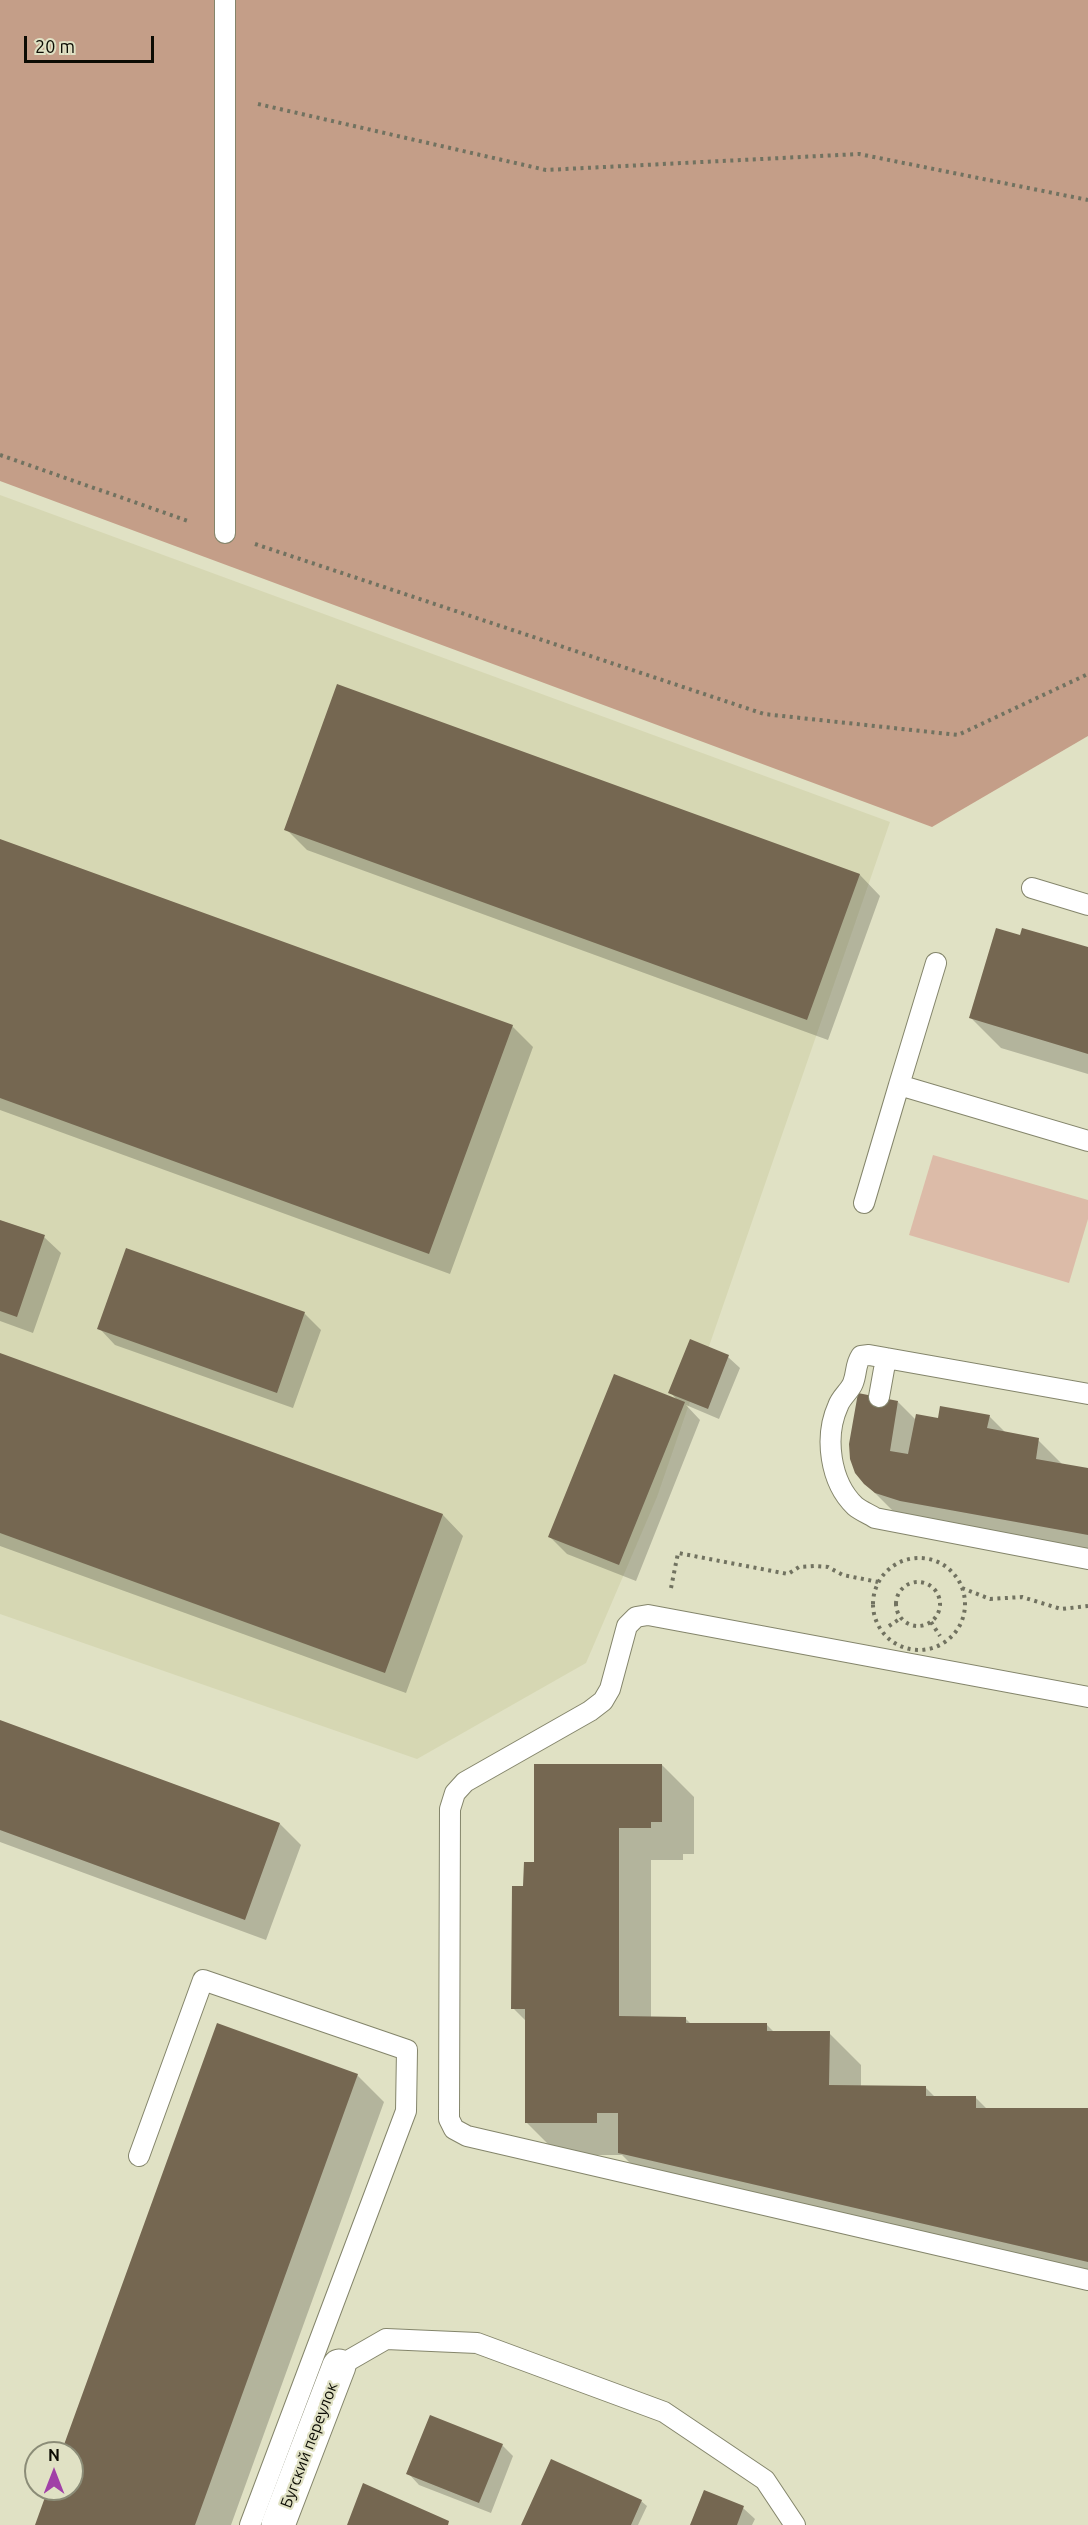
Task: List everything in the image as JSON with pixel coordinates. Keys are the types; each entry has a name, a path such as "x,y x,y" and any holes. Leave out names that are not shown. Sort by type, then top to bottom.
{"street":[{"name":"Бугский переулок","path":"278,2525 339,2366"}],"lane":[{"path":"225,0 225,533"},
{"path":"1032,888 1088,905"},
{"path":"864,1203 936,963"},
{"path":"899,1085 1088,1141"},
{"path":"1088,1395 869,1355 861,1356 857,1362 853,1383 838,1405 832,1425 830,1446 842,1487 855,1505 875,1518 1088,1559"},
{"path":"879,1397 886,1358"},
{"path":"1088,1697 648,1615 636,1617 627,1626 610,1689 603,1701 590,1711 465,1782 455,1793 450,1809 449,2119 454,2129 467,2136 1088,2280"},
{"path":"139,2156 203,1980 407,2050 406,2110 250,2525"},
{"path":"339,2366 386,2339 477,2343 664,2412 765,2480 795,2525"}],"path":[{"path":"225,96 546,170 859,154 1088,200"},
{"path":"0,456 764,714 958,735 1088,674"},
{"path":"666,1619 678,1553 788,1574 799,1567 828,1567 843,1575 878,1582"},
{"path":"918,1558 934,1560 948,1568 962,1587 965,1595 965,1611 960,1626 950,1639 936,1647 920,1651 904,1648 890,1641 879,1628 873,1613 873,1597 878,1582 888,1569 902,1561 918,1558"},
{"path":"921,1582 932,1586 940,1596 941,1608 936,1619 915,1627 904,1622 897,1613 896,1601 900,1590 910,1583 921,1582"},
{"path":"962,1587 990,1599 1022,1597 1061,1609 1088,1606"}],"shaded area":[{"path":"0,0 1088,0 1088,736 932,827 0,481"},
{"path":"0,495 890,822 657,1497 586,1663 417,1759 0,1614"},
{"path":"933,1155 1088,1200 1088,1219 1069,1283 909,1235"}],"building":[{"path":"337,684 860,874 807,1020 284,830"},
{"path":"0,839 513,1025 429,1254 0,1098"},
{"path":"996,928 1020,935 1022,928 1088,947 1088,1054 969,1018"},
{"path":"0,1220 45,1235 17,1317 0,1311"},
{"path":"126,1248 305,1312 277,1393 97,1329"},
{"path":"690,1339 729,1355 708,1409 668,1393"},
{"path":"0,1353 443,1514 385,1673 0,1533"},
{"path":"614,1374 685,1402 619,1565 548,1537"},
{"path":"858,1393 898,1401 890,1451 908,1454 916,1414 938,1418 940,1406 990,1415 987,1428 1039,1438 1036,1459 1088,1468 1088,1535 900,1501 875,1493 855,1473 850,1459 849,1444"},
{"path":"0,1720 280,1823 245,1920 0,1830"},
{"path":"534,1764 662,1764 662,1822 651,1822 651,1828 619,1828 619,2016 686,2017 686,2023 767,2023 767,2031 830,2031 829,2085 926,2086 926,2096 976,2096 976,2108 1088,2108 1088,2262 618,2153 618,2113 597,2113 597,2123 525,2123 525,2009 511,2009 512,1886 523,1886 524,1862 534,1862"},
{"path":"217,2023 358,2074 195,2525 35,2525 44,2501 84,2501 84,2441 65,2441"},
{"path":"430,2415 503,2444 479,2503 406,2474"},
{"path":"551,2459 642,2500 631,2525 521,2525"},
{"path":"363,2483 449,2521 448,2525 347,2525"},
{"path":"704,2490 744,2506 737,2525 690,2525"}]}
